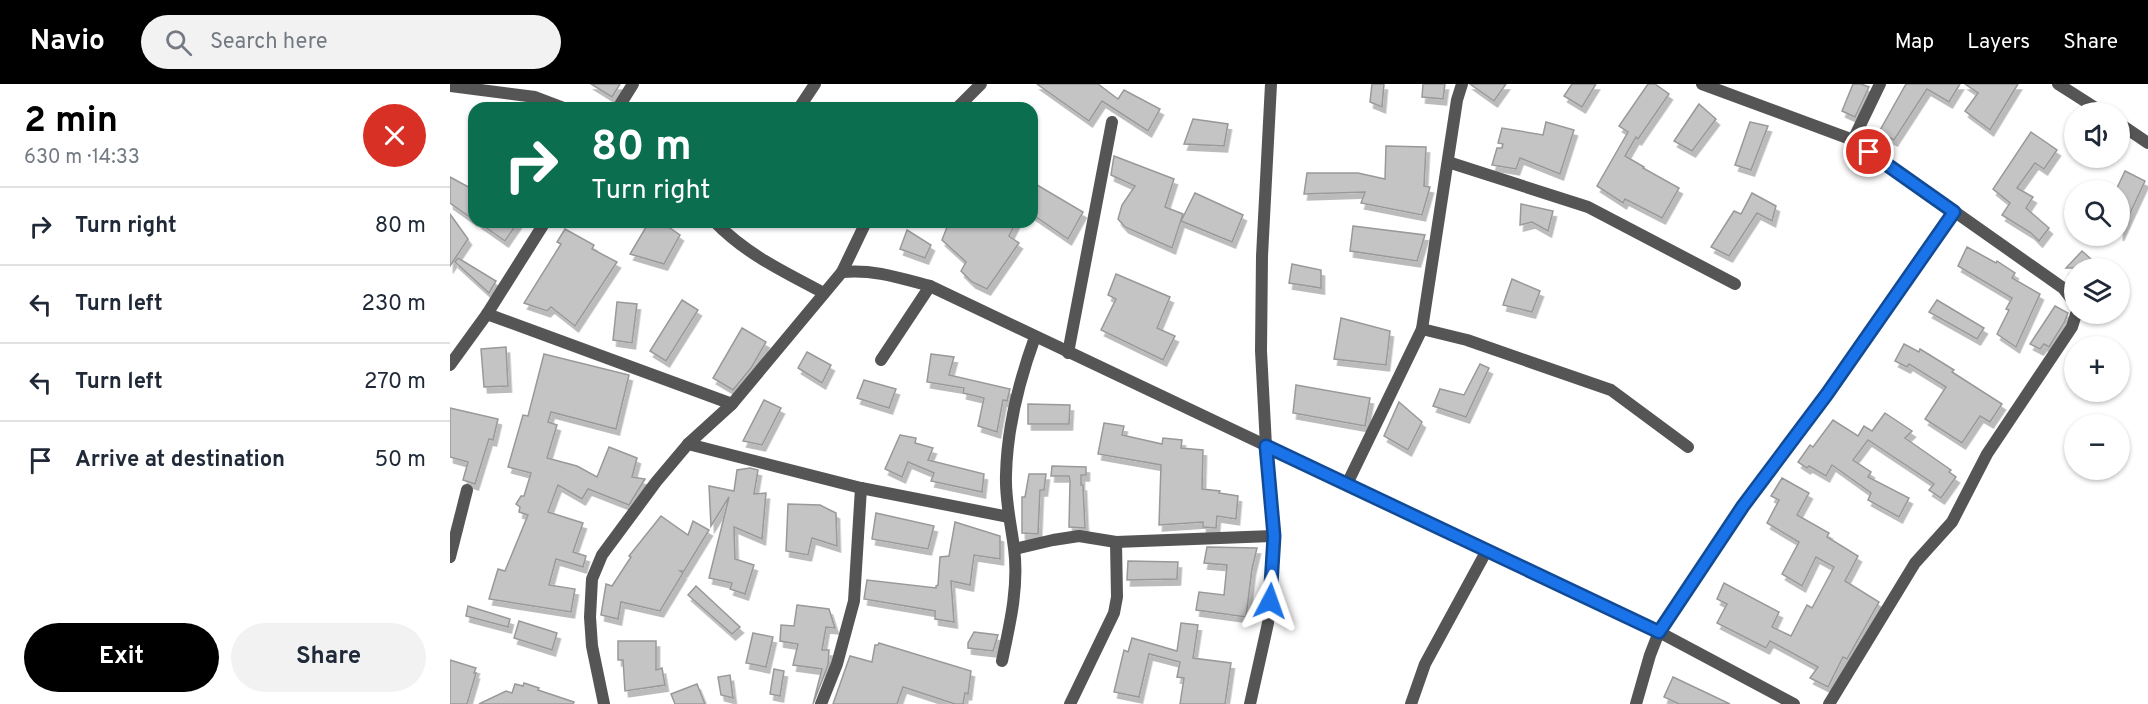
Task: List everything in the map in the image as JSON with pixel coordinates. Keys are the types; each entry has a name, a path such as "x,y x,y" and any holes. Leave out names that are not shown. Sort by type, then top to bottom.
{"street":[{"path":"622,102 633,84"},
{"path":"803,102 815,84"},
{"path":"963,102 981,84"},
{"path":"1250,704 1268,623 1274,536 1261,351 1262,256 1271,84"},
{"path":"1347,484 1422,329 1457,100 1462,84"},
{"path":"1702,84 1852,140 2064,289"},
{"path":"1852,140 1880,84"},
{"path":"2058,84 2086,102"},
{"path":"450,86 535,97 548,102"},
{"path":"1068,353 1112,122"},
{"path":"2130,131 2148,143"},
{"path":"1448,162 1588,207 1735,284"},
{"path":"1636,704 1659,632 1743,506 1827,394 1954,212"},
{"path":"450,365 487,314 541,228"},
{"path":"724,228 741,247 824,292"},
{"path":"603,704 592,646 590,617 592,579 602,555 656,482 688,444 732,404 842,272 863,228"},
{"path":"842,272 862,270 884,273 930,286 1659,632 1794,704"},
{"path":"881,360 930,286"},
{"path":"487,314 732,404"},
{"path":"1829,704 1916,563 1952,522 1987,454 2073,324"},
{"path":"1422,329 1467,340 1611,390 1688,447"},
{"path":"1002,661 1012,615 1015,549 1009,517 1006,477 1009,434 1026,361 1035,337"},
{"path":"688,444 861,488 1009,517"},
{"path":"821,704 837,664 854,601 861,488"},
{"path":"450,557 467,490"},
{"path":"1015,549 1079,536 1116,542 1274,536"},
{"path":"1070,704 1114,613 1117,597 1116,542"},
{"path":"1410,704 1425,664 1487,550"}],"building":[{"path":"591,84 620,84 612,97"},
{"path":"1037,84 1098,84 1118,99 1124,90 1160,109 1148,131 1102,101 1089,121"},
{"path":"1372,84 1384,84 1382,107 1370,102"},
{"path":"1423,84 1445,84 1443,99 1422,97"},
{"path":"1470,84 1506,84 1494,101"},
{"path":"1572,84 1596,84 1582,107 1564,96"},
{"path":"1648,84 1655,84 1669,94 1638,139 1636,137 1625,156 1679,188 1662,218 1625,199 1623,203 1597,186 1628,132 1619,126"},
{"path":"1853,84 1869,87 1855,117 1842,111"},
{"path":"1906,84 1960,84 1949,102 1927,89 1894,140 1879,132"},
{"path":"1965,84 2018,84 1990,130 1965,111 1978,93"},
{"path":"1699,104 1716,119 1692,151 1674,141"},
{"path":"1193,119 1228,124 1224,146 1184,144"},
{"path":"1546,122 1574,130 1560,174 1520,158 1516,169 1492,165 1497,148 1502,148 1503,144 1498,143 1502,128 1543,135"},
{"path":"1750,122 1768,126 1751,170 1735,165"},
{"path":"2031,132 2057,150 2044,169 2035,163 2017,188 2033,197 2026,208 2049,228 2039,241 2031,233 2002,215 2010,203 1993,189"},
{"path":"1386,146 1426,147 1424,186 1430,187 1422,215 1361,203 1365,192 1304,194 1307,173 1358,173 1385,179"},
{"path":"1114,156 1174,179 1165,207 1183,214 1172,248 1125,227 1118,219 1122,205 1135,186 1111,175"},
{"path":"2125,171 2145,181 2130,213 2130,180 2121,180"},
{"path":"450,177 468,187 468,216 450,203"},
{"path":"1038,186 1083,212 1068,239 1038,218"},
{"path":"1195,193 1243,215 1232,242 1181,221"},
{"path":"1752,193 1776,206 1772,221 1757,213 1729,256 1711,247 1734,211 1741,214"},
{"path":"1521,204 1553,211 1548,231 1532,222 1520,225"},
{"path":"450,214 468,239 450,266"},
{"path":"1353,226 1425,235 1417,261 1350,251"},
{"path":"487,228 514,228 505,241"},
{"path":"645,228 670,228 680,235 664,264 630,254"},
{"path":"947,228 1013,228 1009,236 1019,243 987,289 972,282 961,271 966,262 942,240"},
{"path":"565,229 594,245 592,249 617,262 575,326 551,307 547,311 524,303 561,244 557,242"},
{"path":"907,230 931,245 925,258 900,249"},
{"path":"1967,247 1996,263 1997,261 2015,273 2012,278 2040,294 2016,347 1997,334 2009,310 2006,309 2012,298 1958,266"},
{"path":"2082,251 2090,258 2075,258"},
{"path":"458,258 496,281 489,293 455,262"},
{"path":"1292,264 1321,270 1321,288 1289,283"},
{"path":"1116,274 1170,297 1157,328 1175,336 1163,360 1101,330 1116,299 1108,295"},
{"path":"1512,279 1540,291 1532,312 1503,305"},
{"path":"682,300 698,310 666,361 650,351"},
{"path":"1937,300 1984,328 1977,339 1929,312"},
{"path":"617,302 637,304 632,343 613,340"},
{"path":"2055,306 2064,311 2064,323 2049,347 2044,344 2040,349 2030,344"},
{"path":"1341,318 1390,331 1386,365 1334,359"},
{"path":"742,328 766,342 751,368 733,390 713,378"},
{"path":"1904,344 1919,352 1920,349 2002,404 1990,422 1980,416 1962,443 1925,419 1946,387 1909,364 1907,367 1895,361"},
{"path":"506,347 508,386 484,387 481,349"},
{"path":"807,352 831,365 822,383 798,368"},
{"path":"544,354 629,375 616,429 551,412 548,422 557,425 547,458 577,466 597,477 609,447 637,458 632,477 645,479 629,505 588,489 582,499 558,485 548,512 583,523 573,552 586,556 583,567 556,559 549,585 575,589 571,612 489,599 498,569 505,571 528,515 519,512 520,507 516,504 521,496 524,496 531,473 508,467 523,415 528,416"},
{"path":"931,354 954,357 949,375 1010,389 1007,401 1003,400 997,432 978,426 984,398 963,393 964,388 927,382"},
{"path":"1480,364 1489,368 1466,417 1433,406 1440,389 1464,395"},
{"path":"864,380 896,389 889,408 857,398"},
{"path":"1296,385 1370,398 1365,426 1293,413"},
{"path":"764,400 781,408 762,445 743,441"},
{"path":"1399,402 1422,422 1408,450 1384,436"},
{"path":"1028,404 1070,405 1069,424 1028,424"},
{"path":"450,408 498,419 493,440 489,439 475,484 463,480 468,462 450,457"},
{"path":"1885,413 1912,431 1905,438 1951,470 1949,472 1956,477 1941,498 1929,490 1934,484 1868,440 1853,460 1871,472 1868,477 1909,498 1899,517 1868,500 1871,493 1832,465 1826,476 1798,462 1810,445 1813,447 1833,420 1858,436 1864,426 1872,431"},
{"path":"1104,423 1124,426 1122,435 1162,444 1163,438 1182,440 1181,448 1203,450 1202,489 1238,496 1236,519 1217,516 1216,528 1203,527 1203,522 1159,525 1161,465 1098,454"},
{"path":"900,435 916,438 915,443 933,448 928,460 984,474 982,492 931,481 934,473 908,462 902,477 885,469"},
{"path":"1052,466 1086,467 1086,475 1081,475 1085,528 1069,527 1069,476 1051,476"},
{"path":"750,468 758,470 754,494 766,493 762,539 734,527 735,559 754,565 745,594 730,589 732,583 709,578 729,497 711,526 709,486 734,491 737,470"},
{"path":"1029,474 1046,474 1044,490 1040,490 1038,534 1022,533 1022,497 1025,497"},
{"path":"1782,478 1809,493 1797,515 1829,533 1827,537 1858,556 1845,581 1879,602 1847,659 1843,657 1828,687 1810,678 1818,667 1770,641 1766,648 1717,623 1727,604 1717,599 1724,583 1779,612 1772,627 1791,636 1807,605 1812,608 1834,567 1816,557 1802,586 1782,574 1799,542 1767,523 1779,500 1771,496"},
{"path":"788,504 820,505 836,513 837,546 812,538 808,555 786,551"},
{"path":"876,513 934,526 928,549 872,539"},
{"path":"661,516 688,535 693,521 709,530 684,571 680,571 683,573 660,611 621,602 618,619 601,615 606,584 612,586 631,557 629,556"},
{"path":"955,522 1000,536 1000,559 974,555 970,585 951,581 954,622 935,619 935,611 864,599 867,580 936,588 940,557 949,556"},
{"path":"1207,547 1257,548 1246,617 1196,610 1199,592 1224,595 1227,565 1204,563"},
{"path":"1128,561 1178,562 1177,579 1127,580"},
{"path":"696,586 740,627 732,634 688,595"},
{"path":"797,605 829,609 835,628 826,627 822,650 829,650 828,665 813,704 822,669 793,665 798,644 780,641 781,625 794,626"},
{"path":"468,606 510,619 508,627 466,616"},
{"path":"519,621 557,633 552,650 514,638"},
{"path":"1181,623 1198,625 1193,658 1231,663 1225,704 1180,704 1184,678 1177,677 1180,662 1149,654 1139,697 1114,692 1124,650 1128,652 1132,638 1177,651"},
{"path":"974,632 998,635 993,651 968,648"},
{"path":"753,633 773,637 766,667 746,663"},
{"path":"618,641 656,641 656,670 662,668 665,685 625,691 623,660 618,660"},
{"path":"879,643 971,671 968,694 965,693 963,704 955,704 903,687 897,704 833,704 850,656 872,662 875,645"},
{"path":"450,660 476,668 467,704 450,704"},
{"path":"774,669 784,671 780,696 770,694"},
{"path":"730,675 733,698 721,695 718,677"},
{"path":"1673,677 1730,704 1679,704 1664,697"},
{"path":"524,683 574,702 573,704 479,704 506,691 512,693 515,684 523,686"},
{"path":"697,684 705,704 675,704 671,694"}],"route":[{"path":"1270,601 1274,536 1266,446 1659,632 1743,506 1827,394 1954,212 1869,152"}]}
